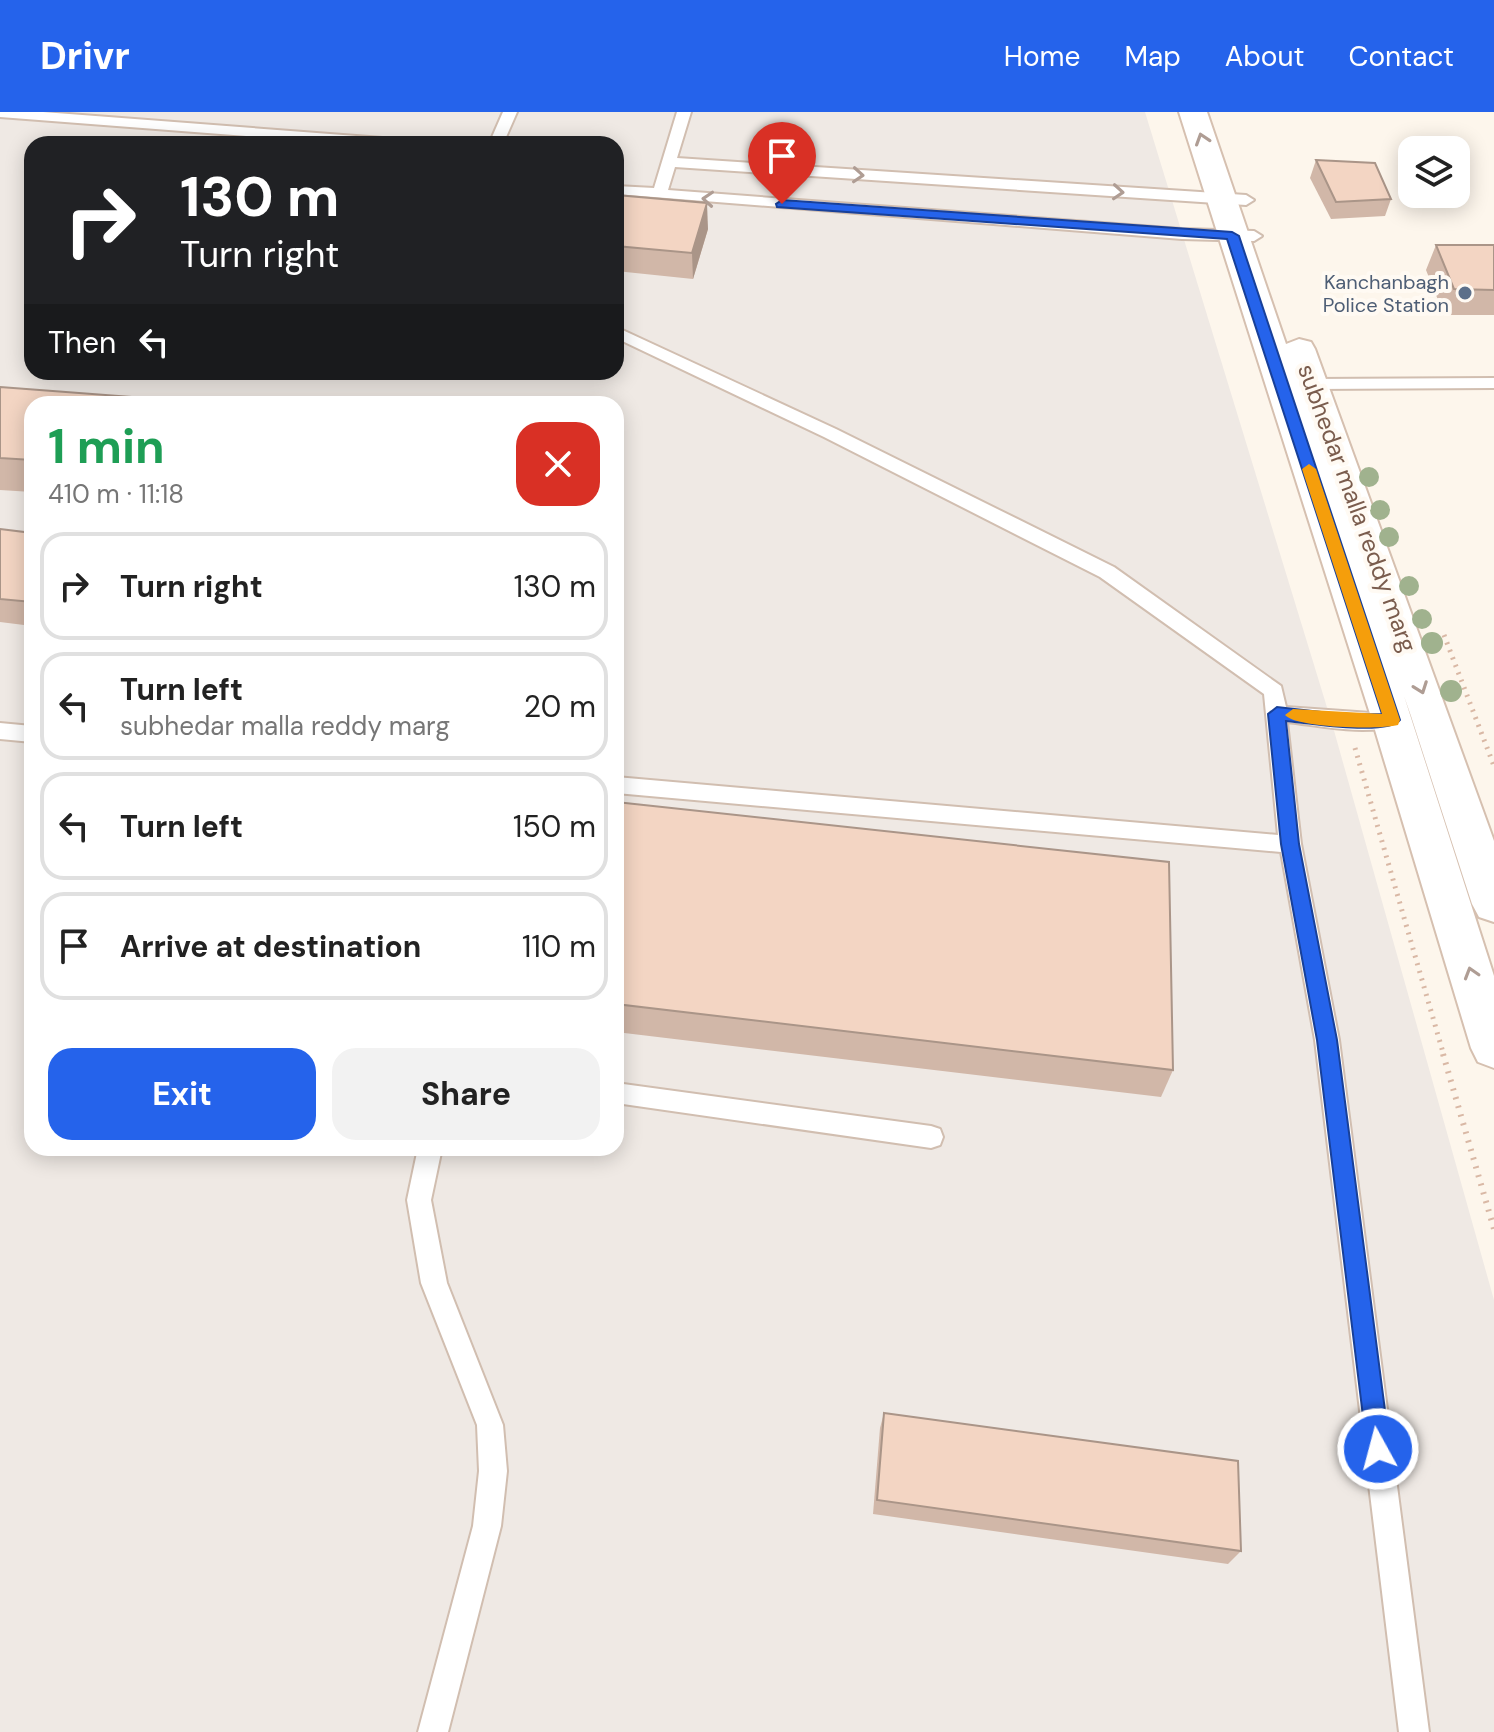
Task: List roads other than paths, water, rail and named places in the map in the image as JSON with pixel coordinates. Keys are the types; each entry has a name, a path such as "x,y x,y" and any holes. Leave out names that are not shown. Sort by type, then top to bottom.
{"main road":[{"name":"subhedar malla reddy marg","path":"1193,112 1234,200"},
{"name":"subhedar malla reddy marg","path":"1221,112 1234,200 1243,236 1494,1048"},
{"name":"subhedar malla reddy marg","path":"1243,236 1313,384 1494,904"}],"lane":[{"path":"500,136 510,112"},
{"path":"659,195 684,112"},
{"path":"0,113 303,136"},
{"path":"669,162 1234,200"},
{"path":"624,191 1243,236"},
{"path":"624,336 830,433 1107,572 1274,691 1290,844 1327,1040 1414,1732"},
{"path":"1313,384 1494,383"},
{"path":"1277,714 1348,721 1392,720"},
{"path":"0,731 24,733"},
{"path":"624,786 1290,844"},
{"path":"624,1094 931,1137"},
{"path":"428,1156 419,1200 434,1283 490,1425 493,1471 487,1526 433,1732"}],"place":[{"name":"Kanchanbagh Police Station","path":"1465,293"}]}
